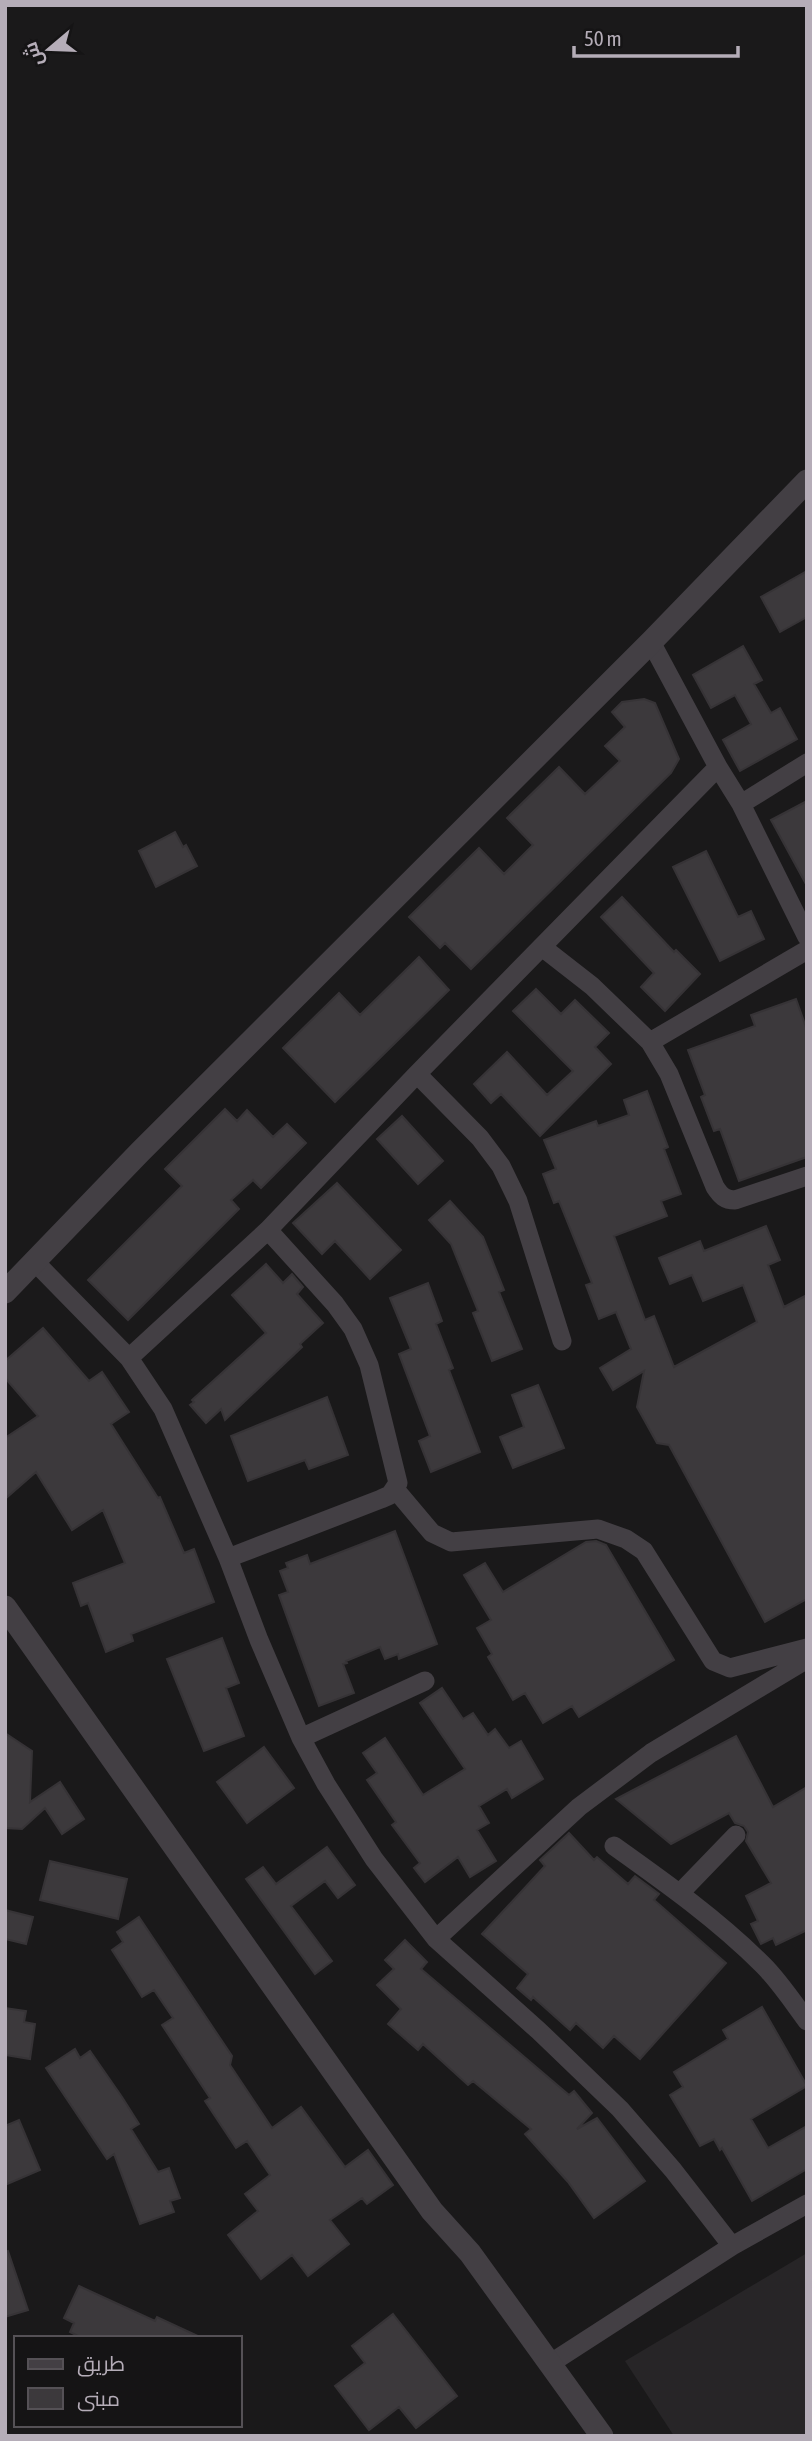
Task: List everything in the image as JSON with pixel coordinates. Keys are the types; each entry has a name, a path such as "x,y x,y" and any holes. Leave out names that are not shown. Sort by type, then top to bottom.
{"street":[{"path":"5,1292 140,1152 650,642 807,481"},
{"path":"650,642 741,804 807,937"},
{"path":"741,804 807,762"},
{"path":"129,1358 268,1230 718,767"},
{"path":"542,947 601,994 650,1042 669,1074 715,1187 721,1195 727,1200 735,1200 807,1176"},
{"path":"650,1042 807,950"},
{"path":"417,1074 480,1138 501,1166 518,1201 562,1341"},
{"path":"228,1558 381,1499 395,1489 398,1483 369,1365 353,1329 335,1304 268,1230"},
{"path":"34,1261 129,1358 163,1409 228,1558 301,1738 373,1859 436,1939 539,2031 620,2109 673,2170 732,2246"},
{"path":"395,1489 432,1533 452,1542 598,1529 625,1539 644,1551 713,1661 730,1668 807,1648"},
{"path":"5,1607 432,2211 470,2253 602,2436"},
{"path":"436,1939 579,1807 651,1753 807,1659"},
{"path":"301,1738 425,1681"},
{"path":"680,1893 736,1835"},
{"path":"614,1846 680,1893 765,1967 807,2021"},
{"path":"551,2363 732,2246 807,2204"}],"shaded area":[{"path":"807,2253 807,2436 674,2436 625,2361"}],"building":[{"path":"807,571 807,617 780,632 761,597"},
{"path":"743,646 762,680 754,684 771,713 780,708 797,739 740,771 723,740 751,724 735,695 711,708 693,675"},
{"path":"644,699 655,703 679,759 671,773 471,969 445,943 440,948 409,917 479,848 504,874 533,845 507,818 559,767 585,794 620,761 605,746 625,727 612,712 622,702"},
{"path":"807,801 807,886 771,820"},
{"path":"175,832 183,847 186,845 197,866 156,887 139,851"},
{"path":"706,851 738,917 751,911 764,939 720,961 673,867"},
{"path":"622,897 674,952 676,950 700,974 665,1011 641,987 654,973 601,917"},
{"path":"419,957 449,990 335,1102 283,1048 339,993 360,1015"},
{"path":"536,989 561,1014 575,1000 609,1033 595,1047 611,1064 540,1136 501,1094 491,1103 474,1084 507,1052 547,1095 573,1071 513,1011"},
{"path":"796,999 807,1030 807,1157 739,1181 720,1129 714,1131 701,1097 705,1095 688,1050 755,1026 751,1015"},
{"path":"647,1091 668,1147 664,1149 681,1194 661,1201 667,1216 614,1236 645,1320 654,1316 674,1367 757,1322 743,1285 703,1301 692,1275 670,1284 659,1258 700,1241 704,1251 766,1226 780,1260 768,1265 784,1307 807,1295 807,1599 765,1622 669,1445 657,1443 637,1407 644,1371 613,1390 600,1368 631,1349 616,1312 599,1319 586,1285 592,1283 559,1201 554,1203 543,1174 556,1169 544,1140 596,1121 598,1126 629,1115 624,1100"},
{"path":"225,1109 237,1121 247,1110 273,1137 287,1124 306,1143 261,1188 253,1180 231,1200 239,1209 128,1320 88,1280 182,1186 165,1169"},
{"path":"402,1116 443,1161 418,1184 377,1139"},
{"path":"337,1183 401,1250 370,1279 335,1241 322,1254 293,1223"},
{"path":"450,1201 483,1237 504,1290 499,1292 522,1349 492,1361 473,1313 478,1311 451,1244 429,1220"},
{"path":"266,1264 283,1283 292,1274 303,1287 297,1294 323,1323 300,1344 302,1347 225,1420 221,1409 206,1423 190,1405 194,1402 192,1400 266,1333 232,1295"},
{"path":"428,1283 442,1321 436,1324 453,1368 449,1370 480,1452 431,1472 419,1441 430,1436 399,1354 411,1349 390,1298"},
{"path":"43,1328 89,1381 102,1372 129,1412 111,1424 158,1498 160,1497 184,1553 194,1549 214,1602 131,1634 133,1641 106,1652 88,1603 81,1606 73,1583 125,1563 103,1510 72,1530 36,1472 5,1499 5,1438 38,1416 5,1378 5,1361"},
{"path":"538,1385 564,1448 513,1468 500,1437 524,1427 512,1395"},
{"path":"327,1397 348,1455 309,1469 305,1460 248,1481 231,1436"},
{"path":"395,1531 437,1644 399,1659 398,1654 385,1659 380,1647 346,1661 347,1663 343,1664 354,1693 319,1706 279,1595 288,1592 280,1571 288,1568 286,1563 307,1555 310,1564"},
{"path":"596,1541 606,1545 674,1660 579,1717 572,1706 543,1723 525,1693 513,1700 488,1657 492,1654 477,1628 491,1620 464,1575 485,1563 503,1592 586,1542"},
{"path":"222,1638 239,1683 226,1688 244,1736 204,1751 167,1659"},
{"path":"442,1688 463,1719 473,1713 488,1735 495,1729 509,1748 521,1741 543,1779 512,1798 507,1789 479,1806 489,1823 477,1830 496,1861 470,1877 458,1857 425,1882 414,1868 420,1863 392,1825 396,1822 367,1780 377,1773 363,1753 385,1738 423,1795 465,1769 420,1703"},
{"path":"5,1733 32,1751 30,1802 60,1782 84,1819 62,1834 45,1808 22,1829 5,1828"},
{"path":"736,1736 773,1807 807,1787 807,1930 776,1945 773,1938 761,1944 751,1924 758,1921 746,1896 771,1883 746,1841 748,1832 744,1826 735,1823 729,1813 671,1844 616,1799"},
{"path":"264,1747 294,1788 247,1823 217,1782"},
{"path":"569,1833 594,1860 597,1857 628,1884 635,1876 659,1894 654,1900 726,1963 640,2059 614,2036 603,2048 576,2023 570,2030 533,1997 531,2000 517,1988 528,1974 482,1934 545,1866 540,1860"},
{"path":"327,1847 355,1885 338,1898 325,1881 291,1906 332,1961 315,1974 246,1879 263,1867 276,1884"},
{"path":"50,1861 127,1879 118,1919 40,1900"},
{"path":"5,1910 33,1917 26,1944 5,1939"},
{"path":"139,1917 232,2056 230,2065 272,2128 301,2107 345,2167 368,2150 393,2185 367,2204 362,2198 330,2220 349,2244 308,2276 292,2255 261,2279 228,2235 258,2211 245,2194 270,2175 247,2141 236,2148 205,2101 210,2098 162,2025 173,2018 154,1990 142,1997 112,1950 123,1942 117,1932"},
{"path":"405,1940 427,1962 421,1969 569,2095 574,2091 592,2113 577,2129 597,2118 645,2181 594,2218 568,2182 525,2134 531,2129 473,2081 468,2085 423,2044 418,2050 388,2024 401,2009 377,1985 394,1969 385,1960"},
{"path":"762,2007 807,2086 751,2119 768,2148 807,2126 807,2169 752,2201 722,2148 720,2150 714,2139 700,2146 670,2095 683,2087 674,2072 728,2039 723,2030"},
{"path":"5,2008 26,2011 24,2022 35,2024 30,2059 5,2055"},
{"path":"75,2049 80,2058 90,2051 122,2097 139,2124 131,2129 158,2172 169,2168 180,2198 170,2201 174,2212 140,2224 114,2154 107,2159 46,2068"},
{"path":"19,2120 40,2170 5,2185 5,2126"},
{"path":"8,2251 28,2310 5,2317 5,2252"},
{"path":"79,2286 155,2321 157,2317 198,2336 78,2336 70,2332 74,2323 64,2318"},
{"path":"393,2314 457,2396 416,2428 399,2407 369,2430 335,2386 365,2363 352,2346"}]}
